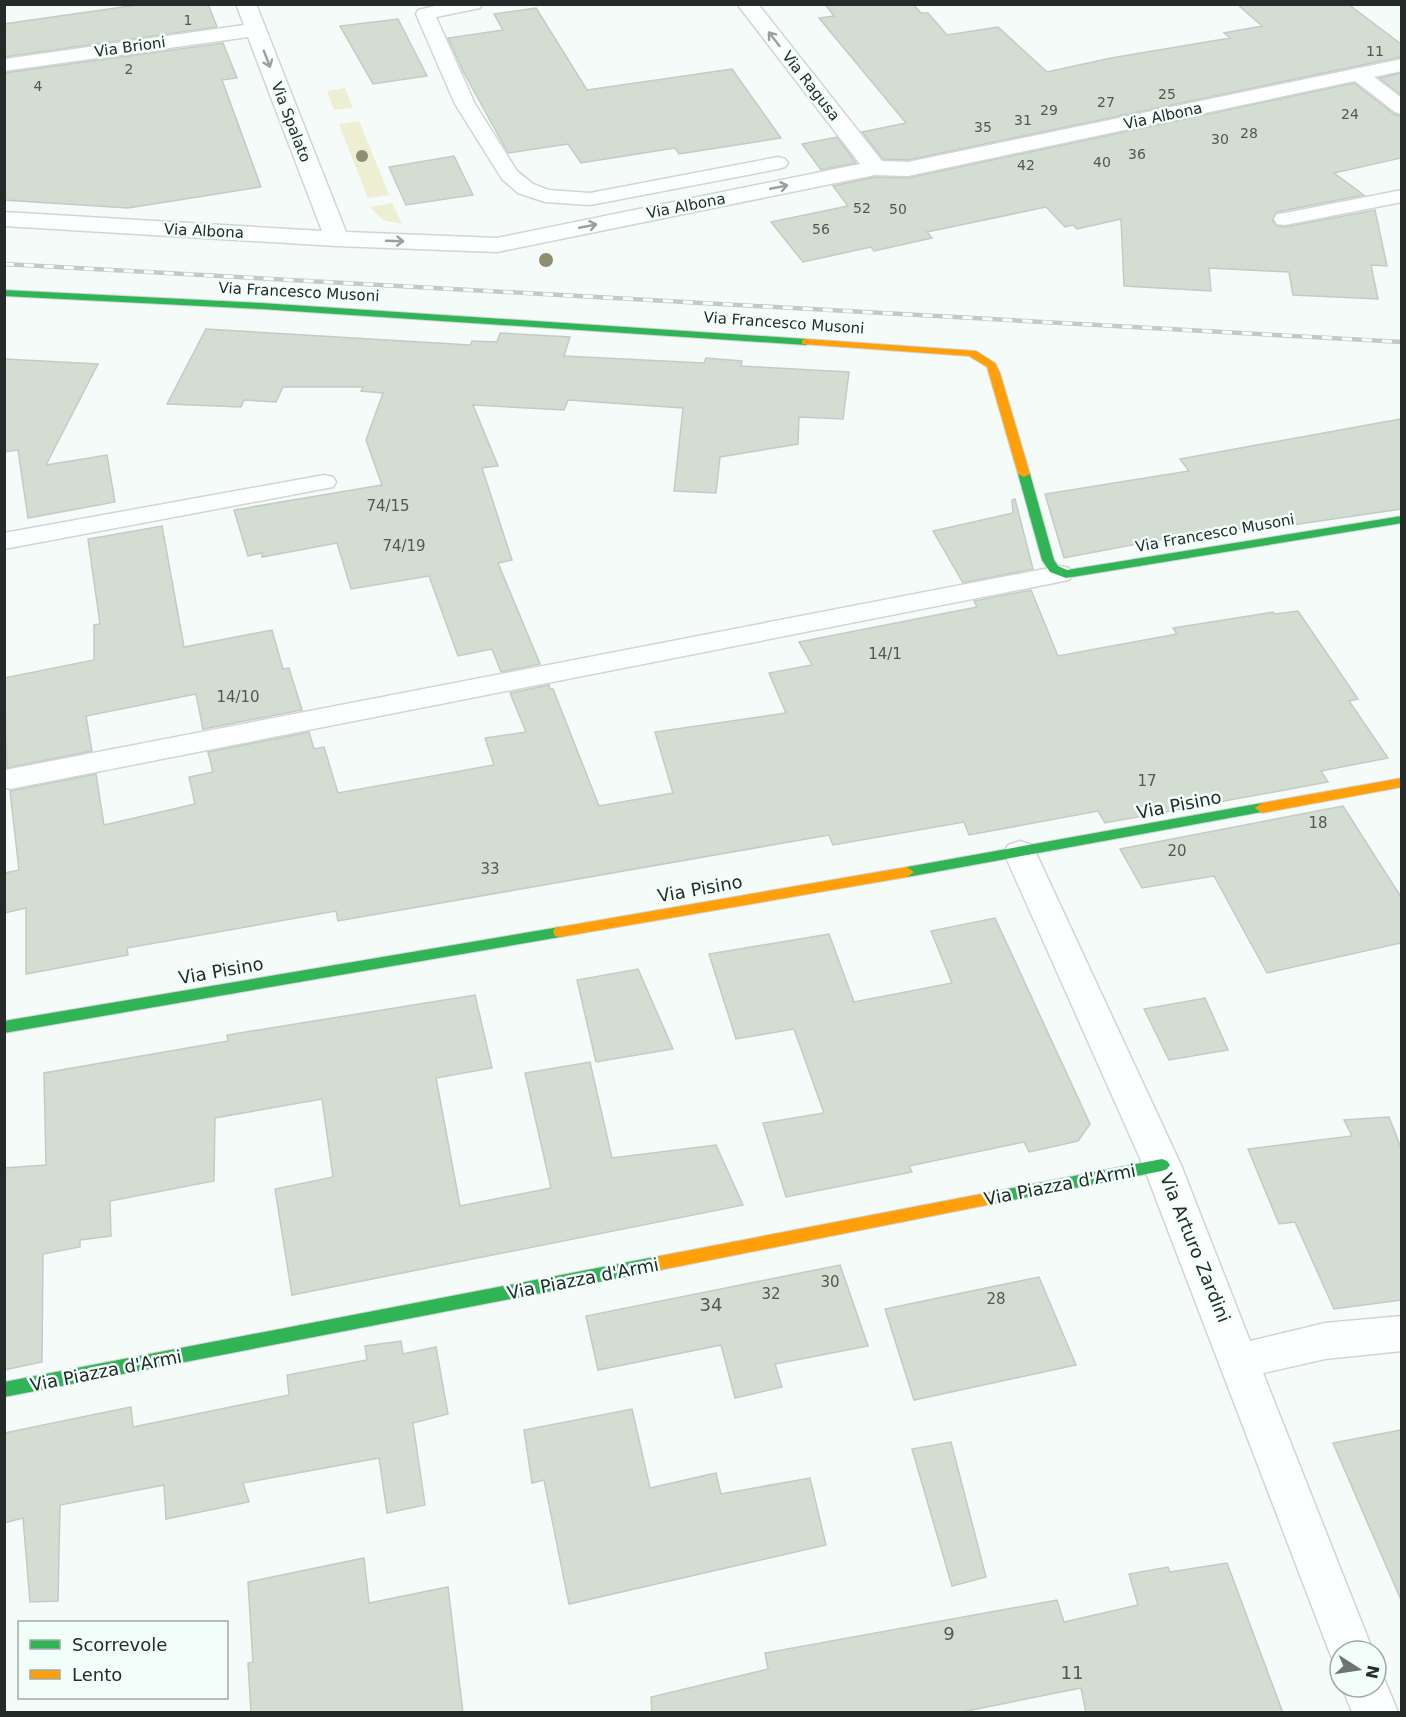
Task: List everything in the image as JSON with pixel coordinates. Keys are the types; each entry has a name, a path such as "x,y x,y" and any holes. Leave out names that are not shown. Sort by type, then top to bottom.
{"street":[{"name":"Via Spalato","path":"246,4 337,239"},
{"name":"Via Ragusa","path":"747,4 874,168"},
{"name":"Via Brioni","path":"4,65 255,30"},
{"name":"Via Albona","path":"4,219 337,239 496,244 874,168 908,170 1401,65"},
{"name":"Via Francesco Musoni","path":"4,293 261,306 972,353 991,365 995,373 1048,560 1055,571 1060,574 1081,573 1401,519"},
{"name":"Via Pisino","path":"4,1026 1020,853 1401,782"},
{"name":"Via Arturo Zardini","path":"1020,853 1162,1165 1346,1639"},
{"name":"Via Piazza d'Armi","path":"4,1390 1162,1165"},
{"path":"1240,1361 1325,1341 1401,1333"}],"lane":[{"path":"473,4 425,14 465,104 509,175 523,187 567,198 606,198 778,163"},
{"path":"1358,75 1401,108"},
{"path":"1285,219 1401,196"},
{"path":"4,541 324,482"},
{"path":"10,779 1060,574"}],"green space":[{"path":"345,88 353,108 334,110 327,91"},
{"path":"359,121 389,195 368,198 339,124"},
{"path":"392,203 402,224 383,220 370,207"}],"building":[{"path":"144,4 208,4 217,27 4,57 4,24"},
{"path":"825,4 913,4 921,13 928,13 947,35 998,27 1047,72 1111,58 1230,38 1224,33 1262,26 1237,4 1348,4 1401,44 1401,57 908,160 883,159 862,132 906,123 819,18 834,16"},
{"path":"536,8 587,90 732,69 781,138 679,154 675,148 581,163 568,144 508,153 464,73 448,38 503,30 494,14"},
{"path":"398,19 427,76 373,84 340,26"},
{"path":"223,43 237,78 222,80 261,187 128,208 4,200 4,73"},
{"path":"1401,73 1401,95 1379,78"},
{"path":"1354,83 1394,114 1401,116 1401,158 1334,173 1364,195 1277,212 1272,220 1277,226 1285,227 1375,210 1387,266 1371,265 1378,299 1293,295 1289,272 1209,268 1211,291 1124,286 1121,219 1077,229 1073,225 1065,227 1046,207 927,232 932,238 874,251 871,247 803,262 771,222 848,206 833,186 875,177 908,178"},
{"path":"837,137 856,163 821,170 802,144"},
{"path":"454,156 473,195 406,205 389,167"},
{"path":"206,329 470,345 472,341 497,342 500,333 570,337 564,356 704,363 706,358 742,361 741,366 849,372 843,419 799,417 798,444 720,457 716,493 674,491 683,408 568,400 564,410 473,405 498,466 482,468 512,560 498,563 540,664 501,672 492,649 458,656 429,576 351,589 337,543 262,557 262,553 248,556 234,510 382,485 366,440 383,393 361,391 363,387 283,387 276,402 244,400 241,407 167,404"},
{"path":"4,359 98,364 46,465 107,455 115,502 28,518 18,450 4,452"},
{"path":"1401,419 1401,509 1272,528 1270,525 1163,539 1064,558 1045,494 1189,471 1180,459"},
{"path":"1015,499 1033,569 963,583 933,531 1013,513 1012,500"},
{"path":"162,526 184,647 272,630 283,669 289,668 302,710 203,729 196,694 86,716 92,751 7,768 4,678 94,660 94,625 100,624 88,539"},
{"path":"1031,590 1058,656 1177,634 1173,628 1273,612 1275,614 1298,611 1358,699 1349,701 1388,758 1321,771 1328,782 1105,823 1098,811 969,835 964,822 833,845 829,835 338,921 336,911 127,948 128,955 26,974 26,908 4,913 4,873 19,870 10,791 96,774 104,825 195,804 189,777 213,772 208,752 309,732 314,749 324,747 338,793 494,765 485,738 526,732 510,693 549,685 550,689 553,689 599,806 673,793 655,732 786,713 769,673 812,665 799,642 977,607 974,601"},
{"path":"1343,806 1401,897 1401,943 1267,973 1214,876 1142,888 1120,849"},
{"path":"995,918 1090,1124 1078,1141 1029,1152 1024,1142 909,1166 912,1172 786,1197 763,1123 824,1113 794,1029 736,1039 709,954 829,934 854,1002 952,983 931,931"},
{"path":"638,969 673,1049 596,1062 577,980"},
{"path":"475,995 492,1068 436,1078 460,1206 551,1188 525,1073 590,1062 612,1158 716,1145 743,1205 292,1295 275,1189 333,1177 322,1099 215,1118 214,1181 110,1201 111,1236 80,1240 80,1247 43,1254 42,1362 4,1370 4,1168 46,1165 44,1073 228,1041 227,1035"},
{"path":"1205,998 1228,1050 1169,1060 1144,1009"},
{"path":"1389,1117 1401,1148 1401,1300 1334,1309 1295,1222 1279,1224 1248,1149 1352,1136 1344,1120"},
{"path":"840,1265 868,1346 775,1364 782,1387 735,1398 721,1345 598,1370 586,1316"},
{"path":"1039,1277 1076,1365 914,1400 885,1309"},
{"path":"401,1341 403,1354 436,1347 448,1414 413,1423 425,1505 387,1513 379,1458 243,1483 249,1502 166,1519 164,1485 60,1505 58,1601 30,1602 23,1518 4,1523 4,1433 131,1407 133,1427 289,1395 287,1375 367,1360 365,1346"},
{"path":"632,1409 650,1488 716,1473 721,1494 810,1478 826,1545 569,1604 544,1480 532,1483 524,1430"},
{"path":"1401,1430 1401,1600 1333,1443"},
{"path":"951,1442 986,1577 952,1586 912,1449"},
{"path":"364,1558 369,1603 448,1587 463,1713 251,1713 248,1663 253,1662 248,1582"},
{"path":"1227,1563 1283,1713 1086,1713 1081,1688 957,1713 652,1713 651,1697 768,1669 765,1653 1057,1600 1064,1622 1138,1605 1129,1574 1168,1567 1170,1572"}],"railway":[{"path":"4,264 1402,342"}],"traffic: fast":[{"path":"4,293 261,306 806,342"},
{"path":"1024,474 1048,560 1054,569 1066,574 1402,519"},
{"path":"907,872 1262,808"},
{"path":"4,1027 560,932"},
{"path":"1002,1196 1162,1165"},
{"path":"4,1390 660,1263"}],"traffic: slow":[{"path":"806,342 972,353 991,365 995,373 1024,474"},
{"path":"1262,808 1402,782"},
{"path":"560,932 907,872"},
{"path":"660,1263 1002,1196"}]}
